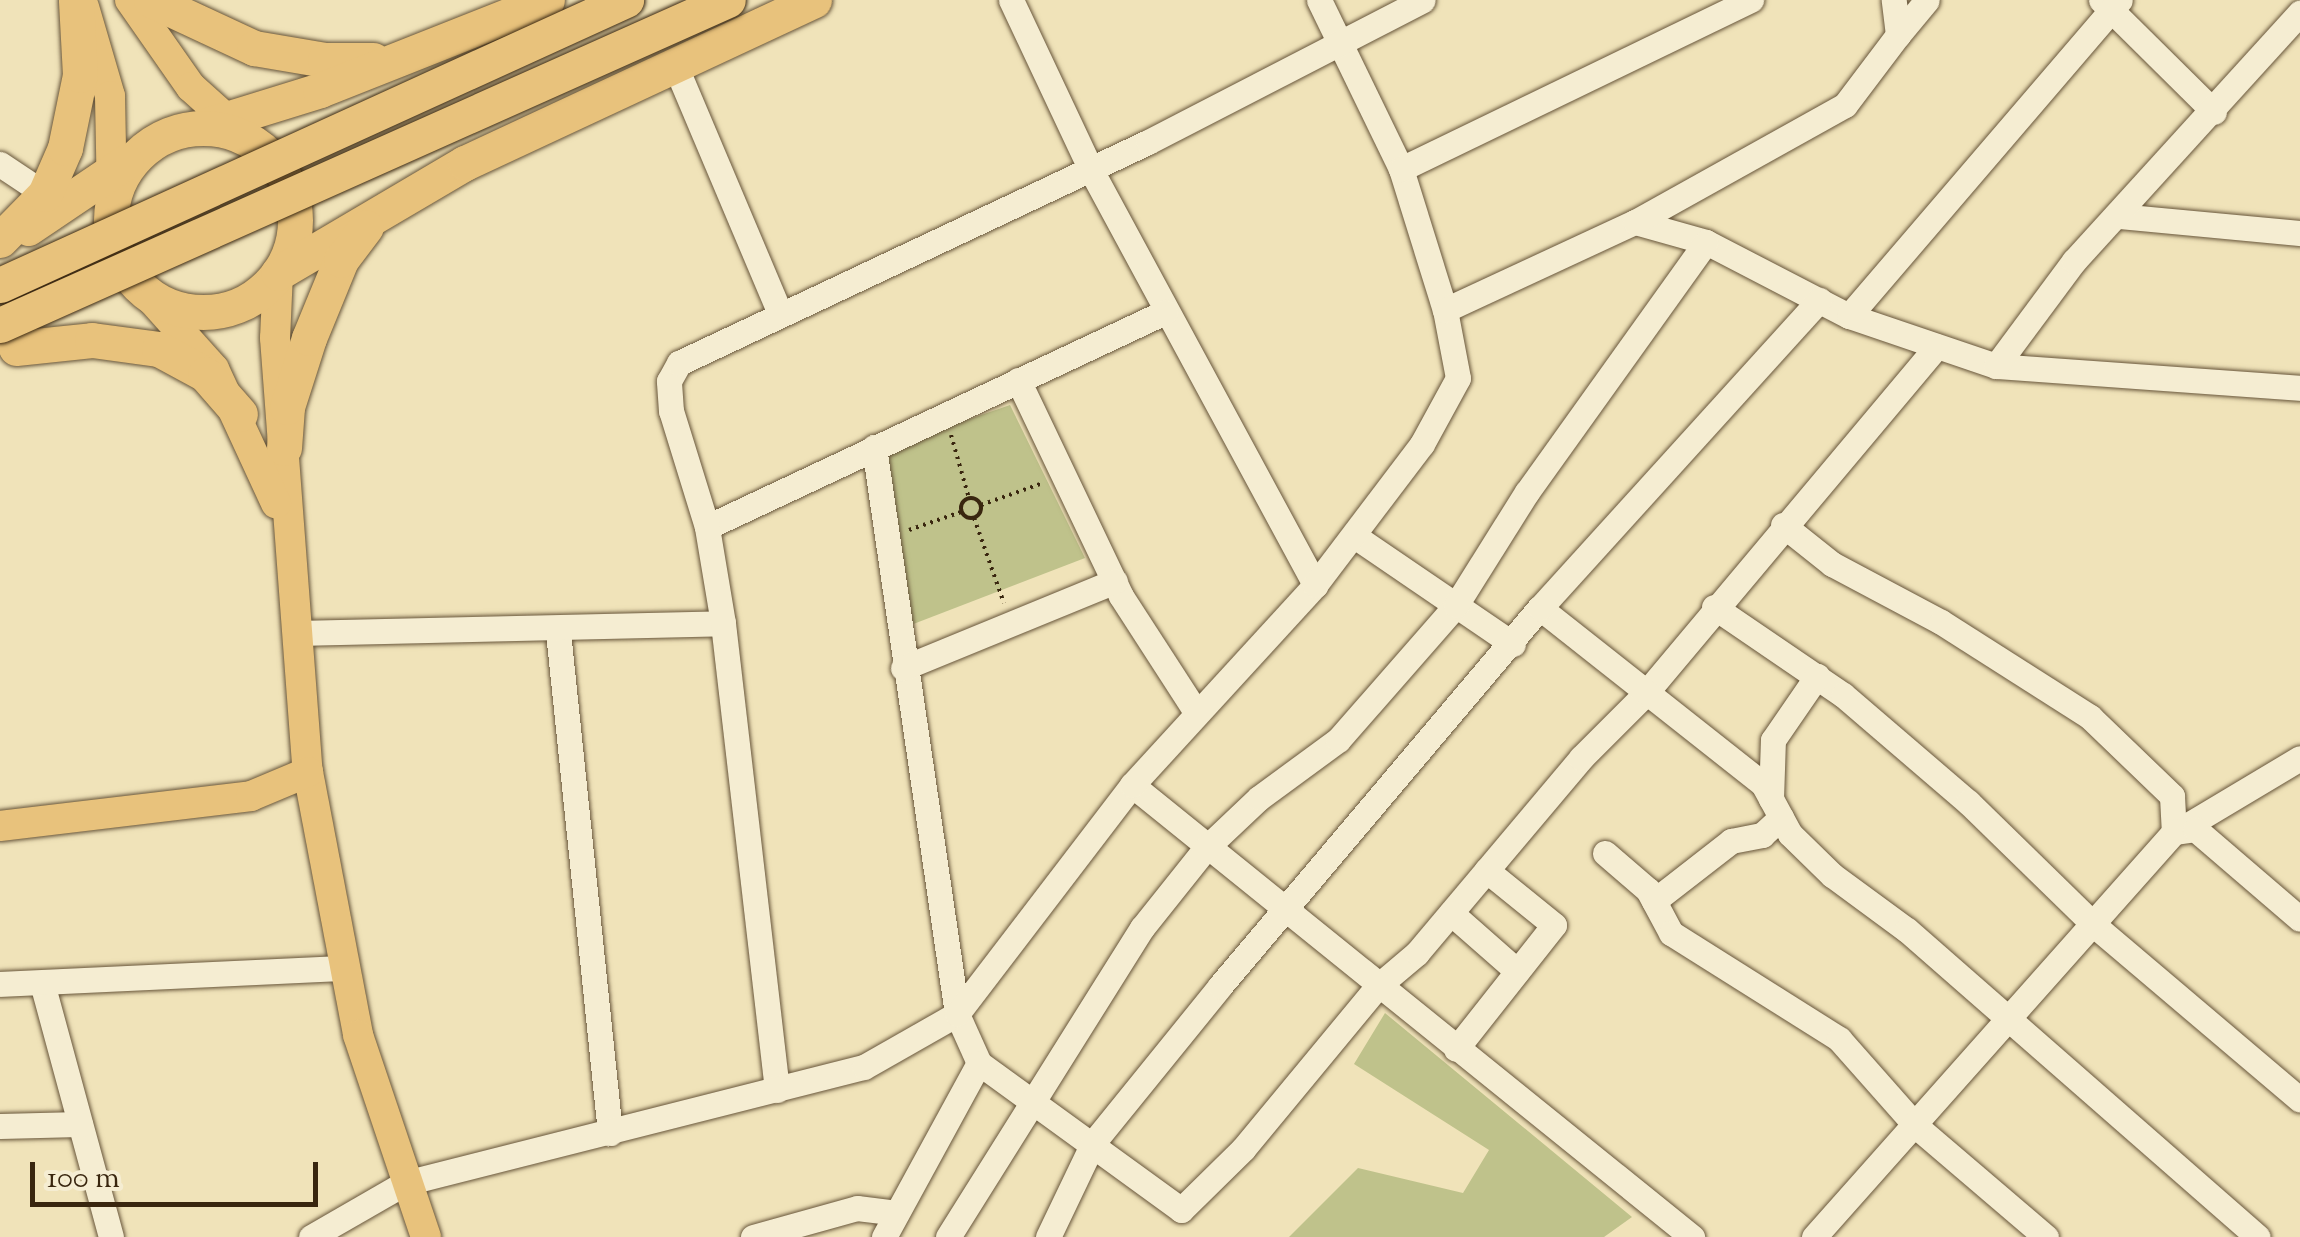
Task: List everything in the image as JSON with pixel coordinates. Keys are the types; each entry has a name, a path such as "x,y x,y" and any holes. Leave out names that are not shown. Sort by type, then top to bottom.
{"highway":[{"path":"0,242 45,194 65,148 78,92 82,40 79,0"},
{"path":"150,0 222,37 286,55 359,62 424,51"},
{"path":"0,242 124,174 184,130 227,121 424,51 547,0"},
{"path":"0,285 626,0"},
{"path":"5,342 728,0"},
{"path":"5,342 173,306 241,304 278,273 393,202 814,0"},
{"path":"184,130 224,130 259,148 284,178 295,217 278,273"},
{"path":"124,174 116,252 173,306"},
{"path":"284,448 295,377 341,260 393,202"},
{"path":"5,342 92,340 159,349 205,374 240,414"}],"main road":[{"path":"79,0 110,96 124,174"},
{"path":"130,0 191,87 259,148"},
{"path":"278,273 275,338 308,772 358,1035 426,1237"},
{"path":"173,306 240,414 290,549"},
{"path":"0,826 251,796 308,772"}],"street":[{"path":"1010,0 1091,170 1315,586"},
{"path":"310,1237 406,1183 864,1067 957,1014 1132,786 1356,537 1448,407 1458,378 1445,310 1401,169 1319,0"},
{"path":"777,1090 722,623 707,527 669,382 679,364 1091,170 1423,0"},
{"path":"1401,169 1750,0"},
{"path":"1894,0 1898,35"},
{"path":"1445,310 1635,222 1845,105 1927,0"},
{"path":"1849,316 2111,3 2214,112"},
{"path":"1996,366 2074,261 2214,112 2300,13"},
{"path":"674,64 780,314"},
{"path":"0,164 45,194"},
{"path":"2119,216 2300,233"},
{"path":"1635,222 1706,242 1849,316 1996,366 2300,388"},
{"path":"948,1237 1142,928 1205,849 1259,798 1338,740 1456,605 1527,492 1706,242"},
{"path":"1048,1237 1093,1143 1284,908 1540,608 1819,300"},
{"path":"707,527 1165,312"},
{"path":"874,446 883,540 957,1014 979,1063 1181,1210 1243,1149 1378,986 1450,913 1645,694 1782,525 1937,346"},
{"path":"1018,380 1060,477 1154,654 1196,712"},
{"path":"1782,525 1832,564 1942,622 2090,717 2172,796 2178,830"},
{"path":"1356,537 1513,644"},
{"path":"903,668 1115,581"},
{"path":"1714,607 1817,676 1968,802 2094,925 2300,1100"},
{"path":"1540,608 1763,784 1776,808 1832,876 1882,909 2258,1237"},
{"path":"298,633 558,632 722,623"},
{"path":"558,632 610,1133"},
{"path":"1654,901 1731,842 1762,834 1776,808 1773,740 1817,676"},
{"path":"1814,1237 2178,830 2300,758"},
{"path":"1132,786 1205,849 1284,908 1692,1237"},
{"path":"2178,830 2196,829 2296,911"},
{"path":"1605,852 1654,901 1671,933 1839,1039 1916,1126 2046,1237"},
{"path":"1456,1050 1554,925 1486,870"},
{"path":"1450,913 1518,971"},
{"path":"0,984 345,968"},
{"path":"42,983 111,1237"},
{"path":"884,1237 979,1063"},
{"path":"0,1126 80,1124"},
{"path":"752,1237 856,1208 898,1212"}],"path":[{"path":"945,416 968,498 962,512"},
{"path":"968,498 981,504 1060,477"},
{"path":"974,518 981,504"},
{"path":"883,540 962,512 974,518 1012,624"}],"green space":[{"path":"1010,405 1085,558 903,628 886,448"},
{"path":"1385,1013 1632,1217 1604,1237 1289,1237 1358,1168 1463,1193 1489,1150 1354,1064"}]}
